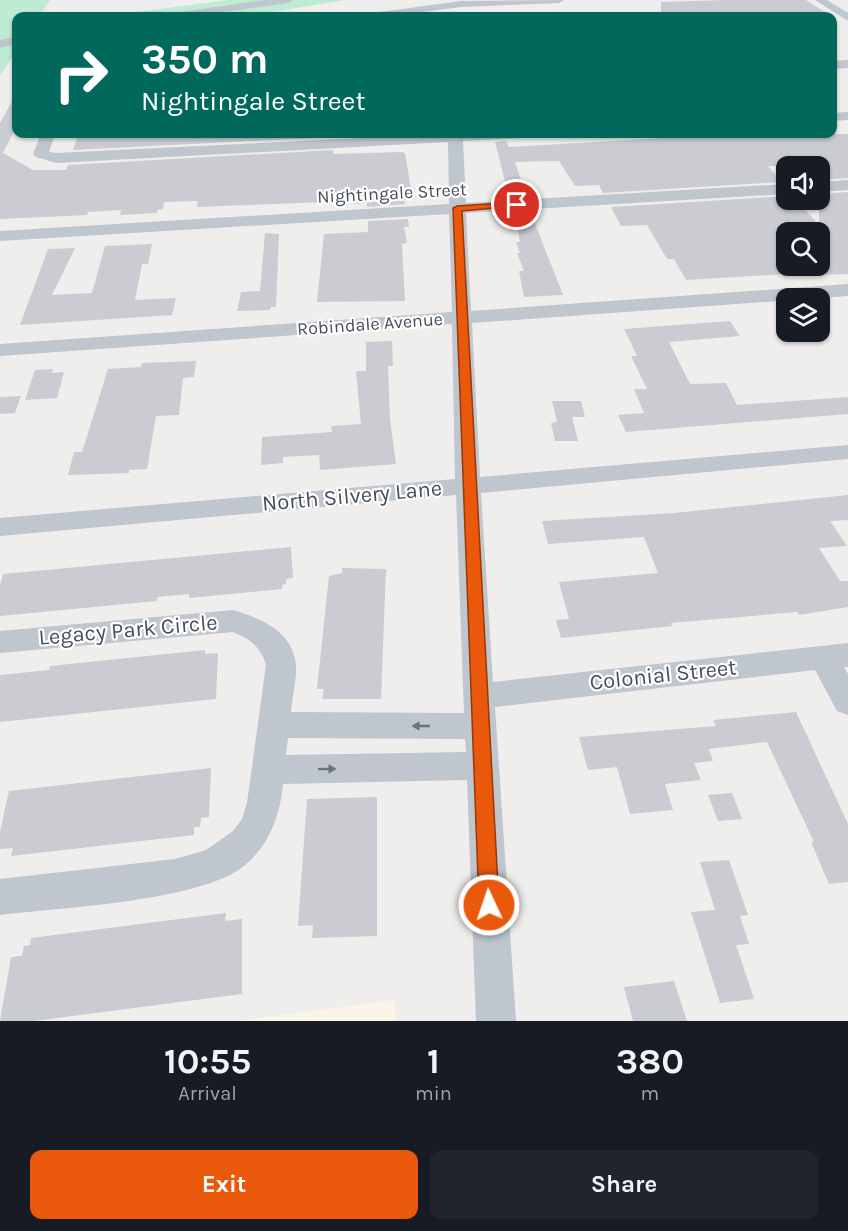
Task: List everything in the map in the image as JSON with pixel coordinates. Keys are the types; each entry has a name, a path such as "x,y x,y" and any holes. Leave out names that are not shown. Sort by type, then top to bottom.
{"street":[{"path":"202,12 288,0"},
{"path":"407,12 559,0"},
{"path":"820,0 848,18"},
{"path":"46,138 41,152 44,156 56,158 404,138"},
{"path":"456,138 468,486 496,1021"},
{"path":"830,186 848,185"},
{"name":"Nightingale Street","path":"0,236 776,190"},
{"name":"Robindale Avenue","path":"0,350 848,290"},
{"name":"North Silvery Lane","path":"0,527 848,452"},
{"name":"Legacy Park Circle","path":"0,642 223,621 245,625 260,631 271,640 279,653 281,664 264,802 256,826 245,842 214,865 176,876 0,897"},
{"path":"835,656 848,702"},
{"name":"Colonial Street","path":"479,711 835,656"},
{"path":"274,725 479,711"},
{"path":"268,770 481,766"}],"shaded area":[{"path":"395,1000 395,1021 238,1021"}],"green space":[{"path":"0,0 50,0 42,12 12,12 12,57 0,76"},
{"path":"228,0 345,0 271,12 137,12"}],"building":[{"path":"806,0 825,12 661,12 661,2"},
{"path":"12,101 12,135 3,153 33,170 66,170 68,165 333,150 333,154 402,152 405,153 411,189 406,189 408,200 404,200 405,204 367,207 367,203 353,204 352,201 197,207 198,201 164,202 163,209 157,210 157,213 120,215 121,210 88,212 87,215 0,219 0,123"},
{"path":"837,134 848,134 848,178 830,179 830,156 776,156 776,166 768,166 776,176 776,182 603,193 599,185 575,186 559,161 553,161 515,162 523,186 506,186 495,142 506,141 509,147 666,138 837,138"},
{"path":"77,138 313,138 73,150"},
{"path":"848,192 848,274 830,275 830,222 819,222 819,210 830,210 830,193"},
{"path":"776,197 776,210 805,210 816,222 776,222 776,275 686,280 674,259 667,259 647,225 621,226 611,207"},
{"path":"515,216 532,216 563,295 524,297 519,271 524,271 517,253 520,253 516,242 520,242"},
{"path":"408,219 409,227 404,227 407,243 402,244 405,301 317,302 324,234 368,232 368,221"},
{"path":"265,233 279,234 276,307 271,307 270,310 237,311 241,292 260,291"},
{"path":"152,244 148,264 142,264 135,300 176,298 172,315 20,325 48,249 75,248 52,295 92,293 105,246"},
{"path":"730,321 740,336 669,342 690,384 726,383 737,405 848,397 848,414 626,432 618,415 644,413 634,389 647,389 631,356 637,356 624,329"},
{"path":"392,341 393,366 388,366 390,419 396,464 320,470 319,455 283,457 283,463 261,465 262,437 332,432 331,426 361,424 356,371 366,371 366,342"},
{"path":"196,361 194,377 183,378 179,415 156,416 147,469 129,470 129,473 68,475 74,452 82,452 108,369 141,367 142,363"},
{"path":"53,369 52,373 64,372 57,398 25,400 35,370"},
{"path":"21,396 15,413 0,414 0,397"},
{"path":"552,401 581,401 585,417 572,417 578,441 555,441 551,423 557,422"},
{"path":"848,495 848,520 830,521 847,546 819,548 840,581 848,581 848,607 799,615 797,612 671,623 672,626 561,638 556,620 569,619 559,582 658,573 644,537 548,544 542,521 674,513"},
{"path":"291,547 293,578 286,579 286,584 282,585 282,589 189,598 189,594 157,597 157,601 0,616 0,585 3,574"},
{"path":"342,568 386,569 381,699 322,699 324,689 317,689 329,576 342,573"},
{"path":"205,650 205,654 218,653 216,699 0,722 0,675 49,670 50,666"},
{"path":"796,712 848,824 848,882 829,884 811,842 814,842 767,742 709,749 713,761 694,763 701,780 665,784 673,810 630,814 617,767 588,770 579,737 716,726 713,720"},
{"path":"211,768 209,817 201,818 200,827 194,827 194,835 11,856 13,848 0,849 0,832 9,791"},
{"path":"732,793 742,819 718,821 708,795"},
{"path":"377,797 377,936 312,938 313,925 298,926 307,799"},
{"path":"729,860 748,915 740,916 749,944 736,945 754,999 720,1003 691,912 715,910 700,862"},
{"path":"226,913 225,921 242,919 242,994 34,1021 0,1021 11,957 22,956 24,946 30,945 31,938"},
{"path":"674,981 687,1021 633,1021 624,987"}],"route":[{"path":"489,905 457,208 517,205"}]}
